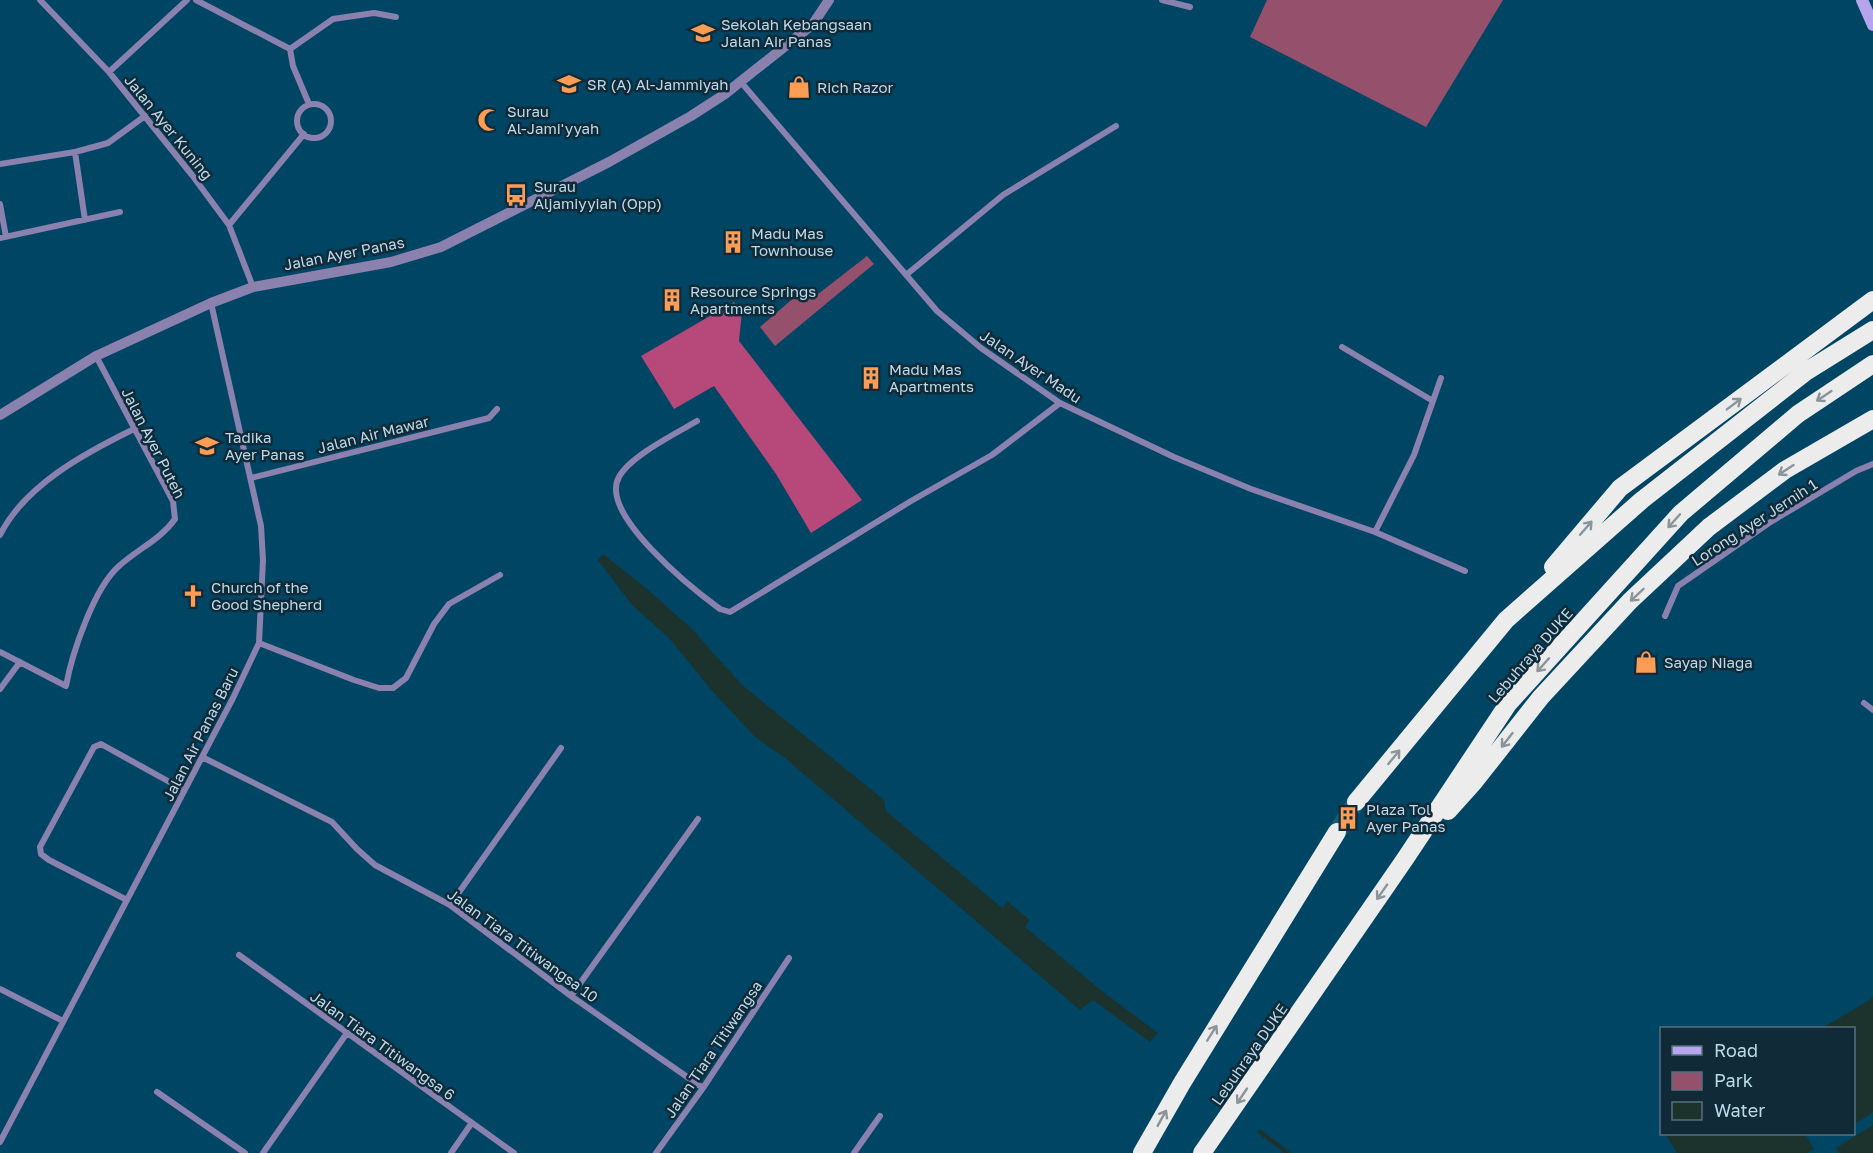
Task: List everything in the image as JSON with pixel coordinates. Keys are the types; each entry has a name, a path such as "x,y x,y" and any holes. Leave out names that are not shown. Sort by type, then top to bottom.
{"highway":[{"path":"1356,802 1506,620 1620,488 1873,300"},
{"path":"1506,620 1642,500 1807,371 1873,330"},
{"name":"Lebuhraya DUKE","path":"1202,1153 1405,860 1508,704 1681,513 1798,414 1873,364"},
{"path":"1405,860 1474,782 1541,697 1630,601 1709,527 1785,470 1873,419"},
{"path":"1142,1153 1199,1054 1337,832"}],"main road":[{"path":"1862,0 1873,25"}],"street":[{"name":"Jalan Ayer Kuning","path":"40,0 109,72 192,175 229,225 253,287"},
{"path":"109,72 187,0"},
{"path":"196,0 290,50 309,104"},
{"name":"Jalan Ayer Panas","path":"0,415 96,356 211,303 253,287 391,262 441,247 609,162 691,116 741,81 813,24 829,0"},
{"path":"1162,0 1190,7"},
{"path":"290,50 333,19 374,13 396,17"},
{"name":"Jalan Ayer Madu","path":"741,81 937,311 981,348 1060,403 1174,457 1240,484 1375,532 1465,571"},
{"path":"309,104 326,108 331,124 329,129 314,138 304,134 297,120 301,110 309,104"},
{"path":"0,164 75,152 108,143 145,116"},
{"path":"906,275 1003,195 1116,126"},
{"path":"229,225 304,134"},
{"path":"75,152 85,220"},
{"path":"0,204 3,238 120,212"},
{"name":"Jalan Air Panas Baru","path":"0,1142 202,758 259,643 263,560 261,526 211,303"},
{"path":"1342,346 1433,401"},
{"name":"Jalan Ayer Puteh","path":"20,662 66,686 70,664 103,585 119,566 166,531 175,519 172,501 96,356"},
{"path":"1375,532 1414,455 1441,378"},
{"path":"697,421 630,462 618,478 615,496 634,529 672,570 720,609 730,612 911,501 992,455 1060,403"},
{"name":"Jalan Air Mawar","path":"251,478 489,418 497,409"},
{"path":"0,536 5,525 39,487 86,453 134,429"},
{"name":"Lorong Ayer Jernih 1","path":"1665,616 1678,586 1769,523 1856,471 1873,464"},
{"path":"259,643 354,680 379,688 393,688 406,678 434,624 448,604 500,575"},
{"path":"0,652 20,662 0,689"},
{"path":"1864,703 1873,710"},
{"path":"127,900 49,860 41,854 40,847 94,747 101,744 184,790"},
{"path":"450,905 561,747"},
{"name":"Jalan Tiara Titiwangsa 10","path":"202,758 332,822 375,865 450,905 571,996 703,1088"},
{"path":"571,996 698,819"},
{"name":"Jalan Tiara Titiwangsa 6","path":"239,955 514,1153"},
{"name":"Jalan Tiara Titiwangsa","path":"656,1153 703,1088 789,958"},
{"path":"0,989 63,1022"},
{"path":"263,1153 347,1034"},
{"path":"157,1092 245,1153"},
{"path":"854,1153 880,1116"},
{"path":"451,1153 471,1124"}],"green space":[{"path":"1267,0 1503,0 1426,127 1250,37"},
{"path":"867,256 874,264 775,346 760,327 804,289 813,298"}],"shaded area":[{"path":"734,302 742,311 739,341 862,500 811,533 776,474 714,386 674,409 641,356"}],"water":[{"path":"603,554 692,629 742,685 884,800 886,811 1002,908 1008,902 1030,920 1025,927 1103,992 1158,1033 1150,1042 1093,1000 1080,1010 785,758 754,736 714,693 669,638 632,605 598,560"},
{"path":"1873,998 1873,1113 1855,1123 1855,1027 1824,1027"},
{"path":"1873,1125 1873,1153 1839,1153 1836,1148"},
{"path":"1666,1135 1806,1135 1814,1149 1807,1153 1677,1153"}],"waterway":[{"path":"1260,1132 1288,1153"}],"tunnel":[{"path":"1337,832 1356,802"}],"place":[{"name":"Sekolah Kebangsaan Jalan Air Panas","path":"703,33"},
{"name":"SR (A) Al-Jammiyah","path":"569,84"},
{"name":"Rich Razor","path":"799,87"},
{"name":"Surau Al-Jami'yyah","path":"489,120"},
{"name":"Surau Aljamiyyiah (Opp)","path":"516,195"},
{"name":"Madu Mas Townhouse","path":"733,242"},
{"name":"Resource Springs Apartments","path":"672,300"},
{"name":"Madu Mas Apartments","path":"871,378"},
{"name":"Tadika Ayer Panas","path":"207,446"},
{"name":"Church of the Good Shepherd","path":"193,596"},
{"name":"Sayap Niaga","path":"1646,662"},
{"name":"Plaza Tol Ayer Panas","path":"1348,818"}]}
